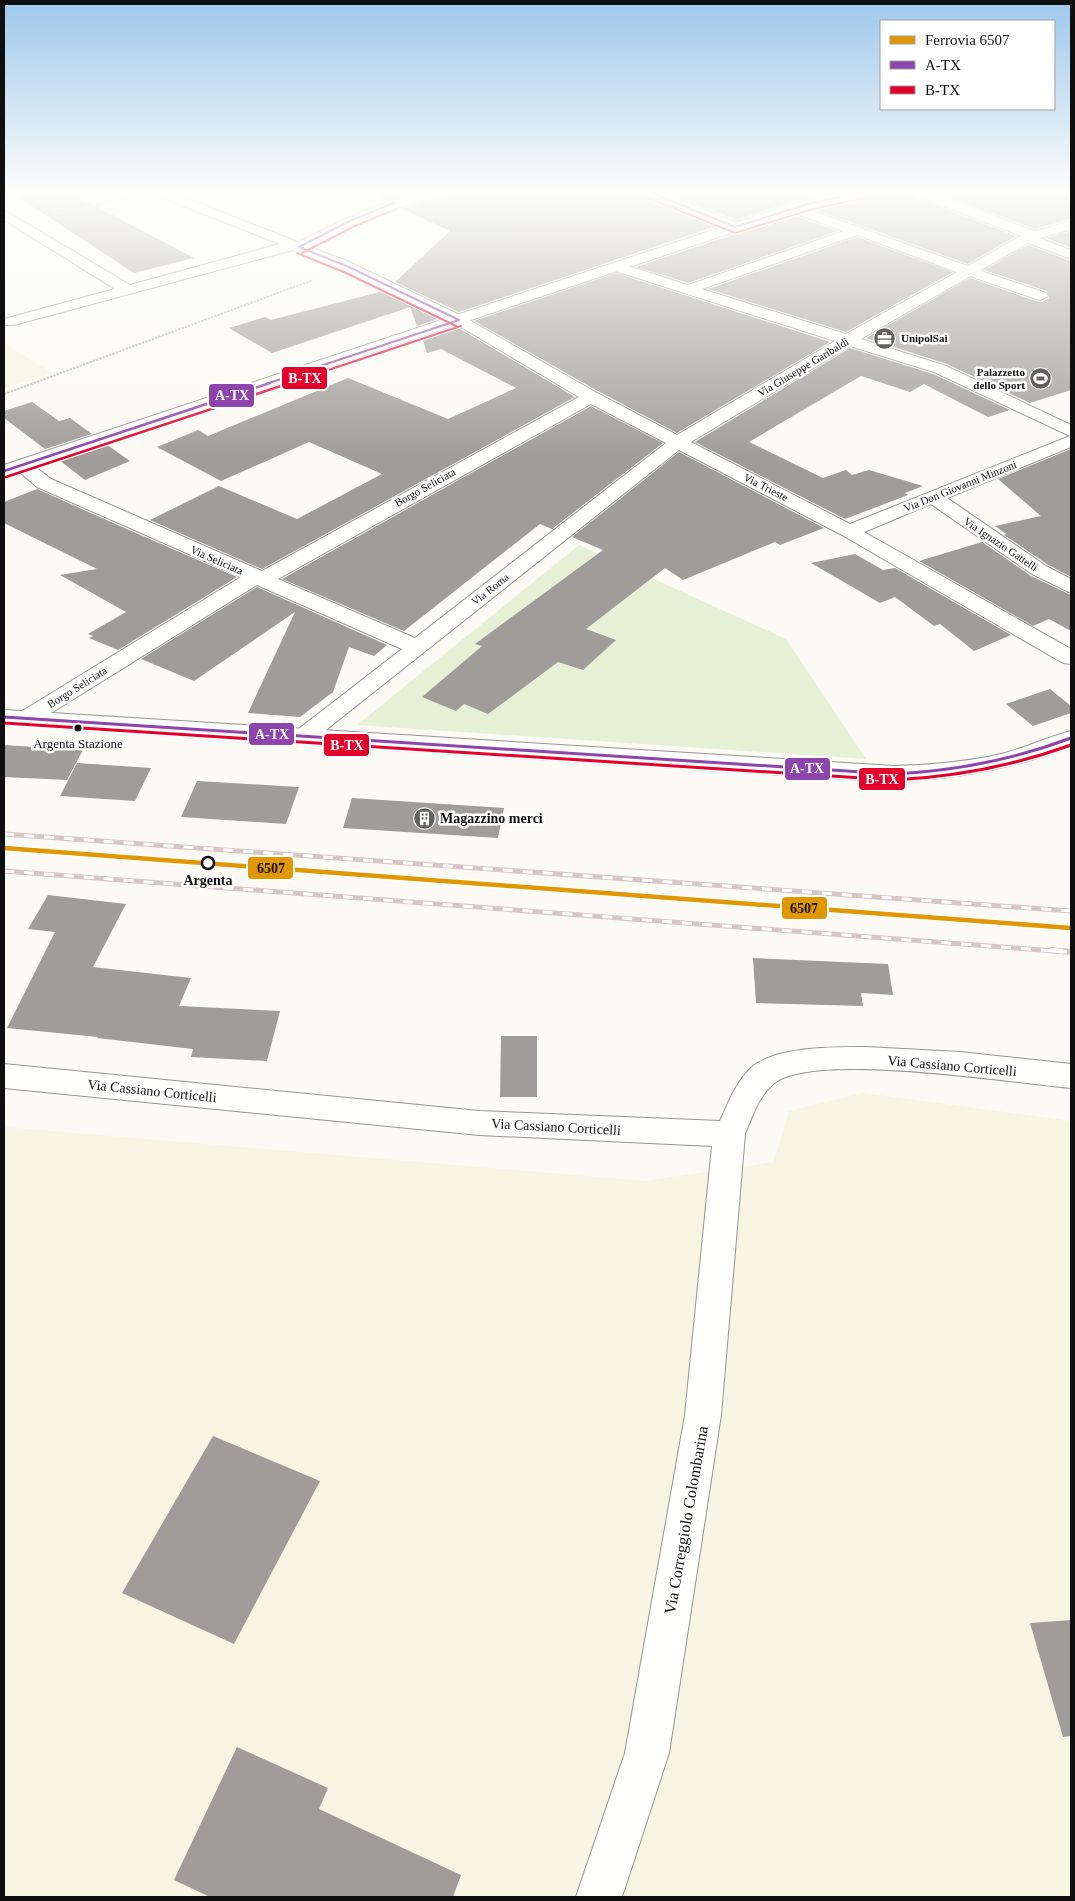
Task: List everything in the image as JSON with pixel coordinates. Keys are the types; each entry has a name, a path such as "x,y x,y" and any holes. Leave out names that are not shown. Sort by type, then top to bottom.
{"street":[{"path":"113,281 126,289"},
{"path":"9,322 159,281"},
{"name":"Via Trieste","path":"377,281 459,320 591,396 849,531 1071,658"},
{"path":"13,468 576,281"},
{"path":"660,281 963,378 1071,431"},
{"path":"689,290 715,281"},
{"name":"Via Giuseppe Garibaldi","path":"678,442 848,340 952,281"},
{"path":"997,281 1041,296"},
{"name":"Borgo Seliciata","path":"26,718 259,579 591,396"},
{"name":"Via Don Giovanni Minzoni","path":"849,531 1071,441"},
{"name":"Via Roma","path":"304,736 678,442"},
{"name":"Via Seliciata","path":"13,468 259,579 416,647"},
{"name":"Via Ignazio Gattelli","path":"933,497 1039,570 1071,587"},
{"path":"4,717 893,774 926,774 999,763 1071,738"},
{"name":"Via Cassiano Corticelli","path":"4,1076 479,1123 729,1134 746,1100 762,1077 766,1073 794,1061 853,1058 948,1064 1071,1076"},
{"name":"Via Correggiolo Colombarina","path":"599,1897 647,1753 703,1415 729,1134"}],"path":[{"path":"4,394 312,281"}],"shaded area":[{"path":"4,343 52,373 4,388"},
{"path":"863,1093 1071,1121 1071,1897 4,1897 4,1127 644,1181 774,1162 789,1111"}],"green space":[{"path":"579,545 786,639 866,759 357,725"}],"building":[{"path":"396,281 553,281 459,312 395,282"},
{"path":"593,281 640,281 830,342 677,433 474,321"},
{"path":"681,281 695,281 688,283"},
{"path":"732,281 937,281 846,332 708,289"},
{"path":"965,281 978,281 1042,302 1049,298 1047,291 1016,281 1071,281 1071,390 1030,403 947,364 866,338"},
{"path":"383,291 440,318 417,326 410,307 272,353 229,328 265,317 271,320"},
{"path":"457,327 575,397 262,569 150,520 219,486 297,519 382,474 309,442 221,481 157,447 198,430 208,436 348,378 448,419 516,388 441,349 427,353 422,338"},
{"path":"850,348 933,374 1010,410 988,417 924,384 910,392 861,376 749,442 823,478 846,470 852,475 869,470 923,486 905,493 908,495 845,519 695,442"},
{"path":"32,402 59,421 70,418 92,434 45,449 4,418 4,411"},
{"path":"591,406 663,443 552,529 540,524 404,631 282,579"},
{"path":"106,444 130,461 85,480 59,460"},
{"path":"1071,449 1071,577 1047,564 1004,535 1006,534 995,526 1041,516 998,479"},
{"path":"679,452 824,528 780,545 775,542 683,580 665,568 586,629 616,640 583,670 558,662 488,714 464,704 456,711 422,697 482,646 475,644 603,550 572,537"},
{"path":"37,489 237,577 118,650 89,638 93,636 88,634 126,612 60,575 97,569 4,523 4,502"},
{"path":"982,542 1031,576 1071,595 1071,631 1049,619 1033,626 919,561"},
{"path":"855,554 883,570 895,568 1011,635 974,651 940,624 934,626 895,597 880,603 811,563"},
{"path":"257,587 387,645 374,656 349,647 333,692 300,717 248,713 295,612 194,681 141,659"},
{"path":"1050,689 1071,706 1071,713 1033,726 1006,704"},
{"path":"4,745 83,750 67,780 4,777"},
{"path":"77,763 151,768 135,801 60,796"},
{"path":"197,781 299,787 286,824 181,817"},
{"name":"Magazzino merci","path":"352,798 504,808 498,838 343,828"},
{"path":"48,895 126,904 93,967 191,978 179,1006 280,1011 267,1061 191,1057 193,1049 7,1028 55,932 28,929"},
{"path":"753,958 888,964 893,995 861,993 863,1006 756,1003"},
{"path":"501,1036 537,1036 537,1097 500,1097"},
{"path":"213,1436 320,1481 234,1644 122,1593"},
{"path":"1071,1620 1071,1736 1063,1737 1030,1623"},
{"path":"237,1747 328,1788 319,1809 461,1875 453,1897 210,1897 174,1880"}],"railway":[{"path":"4,834 1071,911"},
{"path":"4,871 1067,952"},
{"path":"1051,950 1071,952"}],"rail line":[{"name":"6507","path":"4,848 1071,928"}],"transit line":[{"name":"B-TX","path":"362,281 456,326"},
{"name":"A-TX","path":"377,281 459,320"},
{"name":"A-TX","path":"4,471 459,320"},
{"name":"B-TX","path":"6,477 461,326"},
{"name":"A-TX","path":"4,717 893,774 939,771 984,764 1027,753 1071,738"},
{"name":"B-TX","path":"4,723 893,780 939,777 984,770 1049,753 1071,745"}],"place":[{"name":"UnipolSai","path":"885,338"},
{"name":"Palazzetto dello Sport","path":"1041,378"},
{"name":"Argenta Stazione","path":"78,728"},
{"name":"Magazzino merci","path":"424,818"},
{"name":"Argenta","path":"208,863"}]}
